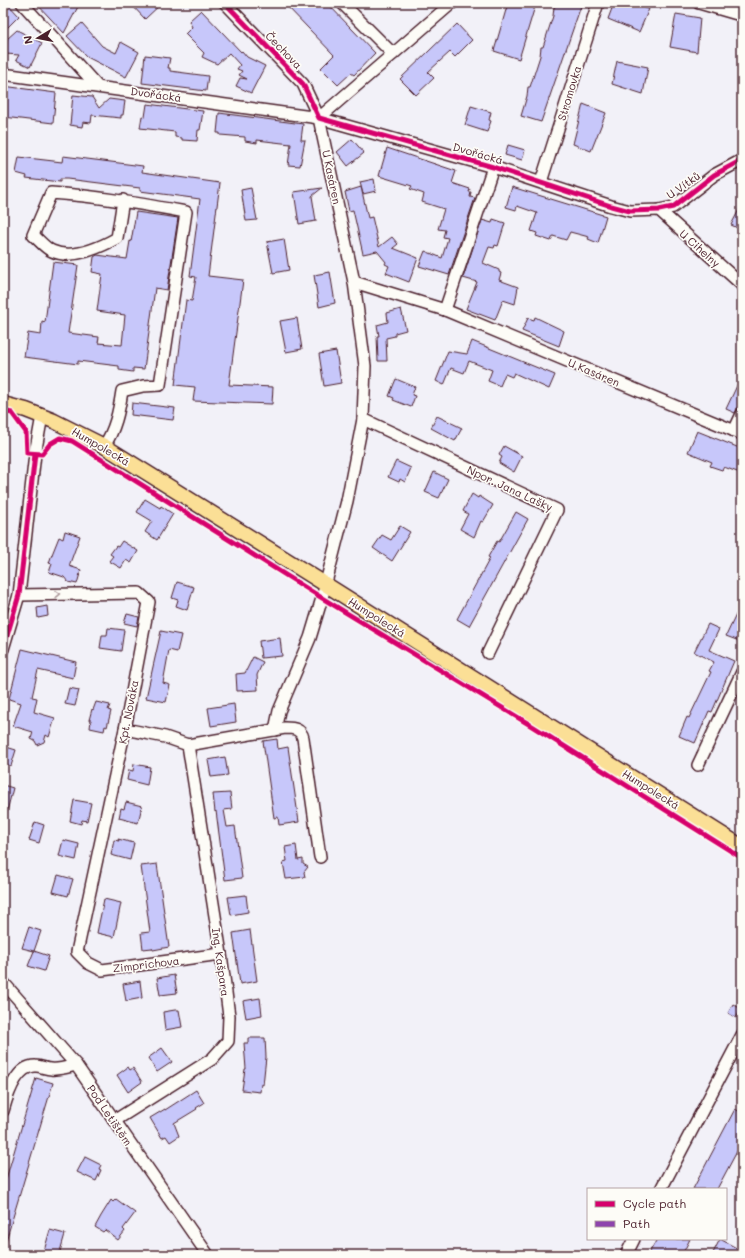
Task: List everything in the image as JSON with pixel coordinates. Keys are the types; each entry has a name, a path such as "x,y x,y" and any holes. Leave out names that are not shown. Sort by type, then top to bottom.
{"main road":[{"name":"Humpolecká","path":"3,404 42,416 70,428 104,446 742,847"}],"street":[{"path":"22,3 97,86"},
{"name":"Čechova","path":"225,3 302,84 320,118"},
{"path":"342,3 393,54"},
{"path":"320,118 452,3"},
{"name":"Stromovka","path":"541,182 598,3"},
{"path":"699,3 737,14"},
{"name":"Dvořácká","path":"3,74 320,118 493,167 630,211"},
{"name":"U Kasáren","path":"320,118 354,282 365,366 363,419 347,501 325,584"},
{"name":"U Vítků","path":"630,211 659,210 673,207 714,175 742,160"},
{"path":"445,310 493,167"},
{"path":"104,446 113,429 119,410 122,391 143,386 160,385 186,212 123,200 51,193 33,235 52,251 73,255 102,247 117,238 123,200"},
{"name":"U Cihelny","path":"659,210 742,285"},
{"name":"U Kasáren","path":"354,282 445,310 738,432"},
{"path":"738,432 742,414"},
{"path":"3,649 19,595 35,454 42,416"},
{"name":"Npor. Jana Lašky","path":"363,419 557,510 488,653"},
{"path":"275,730 279,711 310,638 325,584"},
{"name":"Kpt. Nováka","path":"19,595 139,593 149,602 125,728 77,952"},
{"path":"698,765 742,672"},
{"path":"125,728 188,745 285,728 294,728 300,731 302,734 320,857"},
{"name":"Ing. Kašpara","path":"114,1121 212,1059 228,1041 229,1016 221,954 188,745"},
{"name":"Zimprichova","path":"77,952 88,963 102,970 221,954"},
{"name":"Pod Letištěm","path":"3,982 76,1065 208,1255"},
{"path":"662,1188 742,1035"},
{"path":"3,1111 10,1088 22,1071 28,1067 37,1066 51,1070 76,1065"},
{"path":"626,1255 634,1240"}],"building":[{"path":"3,3 7,3 19,16 7,28 3,23"},
{"path":"36,3 80,3 64,33"},
{"path":"130,3 162,3 145,19"},
{"path":"284,3 327,3 375,53 354,75 351,73 338,85 321,68 334,55"},
{"path":"508,3 536,3 519,59 494,51"},
{"path":"557,3 582,3 541,122 521,116 528,87 530,87 540,56 541,47 543,47 553,16 554,7"},
{"path":"614,3 629,3 649,9 639,32 608,19"},
{"path":"201,10 241,52 242,51 247,57 265,66 251,93 236,86 240,78 247,79 239,75 242,71 237,69 240,65 229,53 217,64 202,57 204,53 185,34 192,27 189,21"},
{"path":"676,14 700,18 697,52 670,47"},
{"path":"82,23 102,46 116,53 121,42 139,52 126,77 87,57 67,36"},
{"path":"457,24 472,40 455,57 450,52 428,72 434,78 416,95 400,79"},
{"path":"17,30 42,43 30,67 16,60 19,55 6,54 7,39"},
{"path":"145,55 170,58 168,68 170,68 170,71 208,76 206,91 142,83"},
{"path":"617,61 648,67 643,94 612,84"},
{"path":"3,86 56,93 53,123 4,117 6,108 3,107"},
{"path":"73,95 92,97 99,108 109,99 125,101 123,115 121,115 121,118 92,115 91,123 83,122 82,127 70,125"},
{"path":"147,104 203,111 197,141 182,140 182,138 175,137 175,132 140,128 142,116 145,117"},
{"path":"583,104 606,113 591,151 573,144"},
{"path":"471,106 491,112 489,120 491,121 487,132 465,125"},
{"path":"219,113 303,124 301,140 305,140 300,166 288,165 291,144 257,140 257,143 245,141 245,137 220,135 220,133 217,133"},
{"path":"352,139 364,153 348,166 337,152"},
{"path":"508,145 525,150 522,160 505,155"},
{"path":"387,148 456,171 452,183 470,189 470,197 475,198 449,275 419,266 425,251 442,258 448,238 443,237 445,230 438,229 444,209 422,202 424,194 410,189 412,186 379,176"},
{"path":"63,156 143,166 142,172 220,183 208,276 243,280 229,385 273,387 272,404 193,401 195,387 175,385 186,300 192,301 196,277 190,276 200,199 140,191 140,188 67,179 60,179 60,182 26,178 27,176 16,173 19,157 62,162"},
{"path":"374,179 376,191 363,194 360,182"},
{"path":"361,187 368,218 372,217 379,247 392,237 398,244 393,248 418,258 409,282 386,273 389,266 385,264 386,262 377,251 363,254 353,210 349,211 345,192"},
{"path":"512,187 606,216 598,243 588,239 589,237 570,232 566,240 553,236 551,241 536,236 537,233 531,231 537,213 517,206 516,210 506,207"},
{"path":"251,188 257,220 246,221 241,190"},
{"path":"322,188 312,196 316,221 299,224 294,192"},
{"path":"742,204 742,230 731,225"},
{"path":"136,212 178,218 167,290 155,288 144,369 133,368 133,372 119,370 119,366 78,361 78,364 24,357 28,333 41,335 42,321 45,322 53,262 78,265 68,333 99,337 98,343 122,345 125,315 97,311 102,274 92,272 94,257 97,255 127,259"},
{"path":"493,219 505,223 498,246 495,245 494,248 489,247 483,263 499,270 501,273 499,280 518,287 515,304 503,300 495,320 466,309 477,282 463,278 482,220 492,223"},
{"path":"284,239 289,270 273,273 267,242"},
{"path":"330,272 335,303 319,307 314,275"},
{"path":"401,309 406,330 395,333 395,336 386,338 387,361 378,361 377,336 379,336 377,325 388,322 387,313"},
{"path":"535,317 564,331 559,346 522,331 528,318 534,320"},
{"path":"297,318 302,349 286,352 280,321"},
{"path":"472,341 555,375 549,389 514,373 512,377 505,374 500,386 488,381 492,370 469,361 464,373 451,368 444,385 436,381 448,351 467,354"},
{"path":"336,351 341,383 324,386 319,354"},
{"path":"742,375 742,400 735,413 726,409"},
{"path":"396,379 415,387 412,395 415,396 411,407 393,400 394,398 389,396"},
{"path":"132,403 175,408 173,420 131,415"},
{"path":"437,416 462,428 455,441 431,428"},
{"path":"697,431 742,449 742,468 740,473 724,467 722,470 710,466 712,462 688,452"},
{"path":"504,446 522,456 514,472 499,463 502,457 499,455"},
{"path":"396,461 411,468 405,482 400,479 399,482 388,477"},
{"path":"434,472 448,479 439,498 425,492"},
{"path":"472,494 478,498 479,496 493,505 483,522 481,521 474,537 460,529 468,514 463,511"},
{"path":"145,499 160,508 161,506 173,514 157,540 145,532 152,521 137,512"},
{"path":"516,512 528,519 469,626 457,619 490,558 488,557 497,541 499,542"},
{"path":"400,526 410,532 392,561 373,548 382,535 391,540"},
{"path":"65,531 80,536 69,566 81,570 77,584 68,582 64,577 49,572 52,564 49,563 51,557 59,537 63,539"},
{"path":"122,541 138,551 131,563 126,560 121,568 109,561 113,556 110,554"},
{"path":"177,582 194,587 187,610 176,606 178,600 172,598"},
{"path":"742,602 742,642 726,636"},
{"path":"47,606 48,616 38,618 37,608"},
{"path":"127,614 139,617 137,626 124,623"},
{"path":"708,624 719,629 709,650 734,661 712,712 709,711 695,743 679,736 687,717 689,718 711,672 709,671 714,662 694,652"},
{"path":"108,628 124,630 121,651 100,648 102,635 107,635"},
{"path":"161,631 181,635 177,652 169,650 163,683 170,685 166,702 146,698"},
{"path":"280,638 282,656 261,658 259,641"},
{"path":"22,649 76,662 73,678 38,670 32,697 37,698 34,712 55,718 49,737 46,735 44,742 37,745 35,741 31,739 33,732 13,726 21,703 9,699"},
{"path":"253,657 263,662 257,675 258,690 237,691 236,674 245,673"},
{"path":"69,688 79,690 75,706 65,704"},
{"path":"96,702 110,705 108,710 111,711 107,727 105,726 104,731 90,728 91,720 89,720"},
{"path":"234,704 236,722 211,726 208,708"},
{"path":"277,739 278,749 288,747 299,822 279,825 278,817 274,818 263,741"},
{"path":"3,746 16,750 11,766 3,763"},
{"path":"225,757 228,775 211,777 208,760"},
{"path":"134,764 150,767 147,785 127,780 129,770 133,771"},
{"path":"3,785 13,788 6,815 3,815"},
{"path":"230,793 232,809 224,810 227,827 235,826 242,878 225,880 213,794"},
{"path":"74,800 91,803 87,821 82,820 81,824 70,821"},
{"path":"126,802 142,806 138,823 119,818 121,808 124,809"},
{"path":"35,822 44,825 39,843 29,840"},
{"path":"118,839 134,843 130,860 111,855 114,840 119,841"},
{"path":"63,840 79,844 76,860 59,856"},
{"path":"296,845 298,860 303,859 303,864 308,867 304,872 305,877 286,879 283,862 287,861 285,847"},
{"path":"157,864 169,947 153,950 152,948 143,949 141,933 150,932 141,866"},
{"path":"58,875 73,879 68,896 53,892"},
{"path":"246,895 248,912 231,915 228,897"},
{"path":"104,899 121,903 114,937 97,933"},
{"path":"29,927 41,931 34,951 22,948"},
{"path":"250,930 257,981 240,984 233,933"},
{"path":"34,951 49,956 44,971 28,966"},
{"path":"174,975 177,993 160,995 157,978"},
{"path":"140,981 142,998 126,1001 123,984"},
{"path":"260,998 262,1015 246,1018 243,1001"},
{"path":"733,1004 741,1009 736,1018 728,1013"},
{"path":"179,1010 182,1027 165,1030 163,1012"},
{"path":"248,1038 265,1038 266,1057 263,1085 261,1084 260,1092 242,1090 246,1069 244,1043 248,1043"},
{"path":"162,1048 172,1062 157,1072 148,1058"},
{"path":"128,1067 130,1070 133,1068 142,1082 128,1092 117,1075"},
{"path":"36,1078 53,1083 5,1244 3,1243 3,1189"},
{"path":"196,1090 204,1103 174,1123 179,1136 170,1142 166,1136 162,1138 150,1118"},
{"path":"735,1109 742,1113 742,1142 718,1188 694,1188"},
{"path":"85,1157 101,1165 99,1169 101,1170 96,1181 77,1172"},
{"path":"116,1199 135,1213 123,1229 125,1231 118,1240 105,1230 103,1232 95,1227 111,1200 113,1202"},
{"path":"50,1230 65,1234 59,1255 44,1251"},
{"path":"656,1240 690,1240 682,1255 648,1255"},
{"path":"720,1240 742,1251 742,1255 712,1255"}],"marked path":[{"path":"737,14 742,17"}],"cycle path":[{"path":"225,3 303,84 319,118 493,167 630,211 659,210 673,207 714,175 742,160"},
{"path":"3,411 12,413 26,432 27,453 42,454 50,444 60,438 72,441 742,858"},
{"path":"3,649 19,595 35,454"}]}
